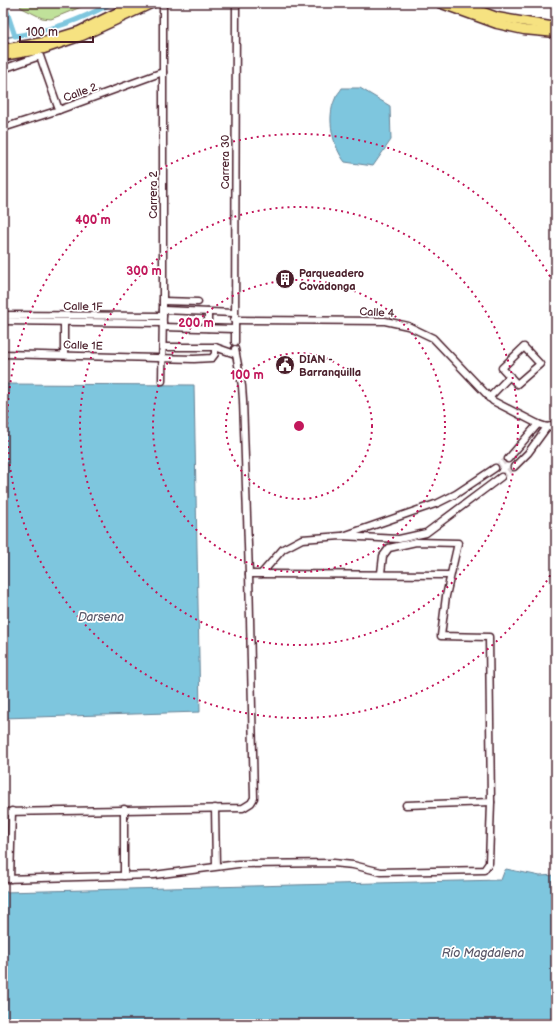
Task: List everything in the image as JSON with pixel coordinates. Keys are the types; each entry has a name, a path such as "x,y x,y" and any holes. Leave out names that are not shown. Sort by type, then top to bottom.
{"main road":[{"path":"3,49 40,49 136,3"},
{"path":"3,56 40,49 96,31 153,3"},
{"path":"439,3 497,24 524,30 556,33"},
{"path":"459,3 497,17 556,28"}],"street":[{"name":"Carrera 30","path":"234,342 236,3"},
{"name":"Carrera 2","path":"162,381 164,302 163,8"},
{"path":"3,69 40,49 59,110"},
{"name":"Calle 2","path":"3,128 59,110 163,72"},
{"path":"164,302 198,302"},
{"path":"208,312 208,328"},
{"name":"Calle 1F","path":"3,321 163,313 234,313"},
{"name":"Calle 1F","path":"3,315 54,319 64,322 234,329"},
{"name":"Calle 4","path":"234,320 385,321 408,326 422,331 442,346 489,398 538,424 547,427"},
{"path":"64,322 64,355"},
{"path":"3,812 242,808 247,806 254,798 250,574 242,386 235,351 214,347 163,347"},
{"name":"Calle 1E","path":"3,354 212,358 215,354 214,347"},
{"path":"524,347 540,364 517,384 510,376 502,368 524,347"},
{"path":"489,398 510,376"},
{"path":"508,459 538,424"},
{"path":"514,467 528,453 547,427 556,425"},
{"path":"341,536 438,503 456,494 495,468"},
{"path":"261,574 283,549 302,539 341,536 399,539 426,534 501,477"},
{"path":"3,879 154,875 238,864 333,863 353,865 381,872 484,870 489,863 491,802 489,637 441,636 450,575 458,543 407,543 389,548 383,556 381,573"},
{"path":"250,574 381,573 450,575"},
{"path":"406,805 491,802"},
{"path":"215,808 216,866"},
{"path":"124,809 124,876"},
{"path":"10,879 12,811"}],"green space":[{"path":"24,3 52,3 54,5 91,3 51,19 42,18 20,7"}],"water":[{"path":"342,88 360,88 390,106 391,140 373,166 345,162 337,148 332,132 331,115 332,107"},
{"name":"Darsena","path":"3,384 194,385 200,712 3,718"},
{"name":"Río Magdalena","path":"506,869 540,876 556,875 556,1024 3,1024 3,892 501,880"}],"waterway":[{"path":"4,3 15,36 41,31 65,24 112,3"},
{"path":"3,38 15,36"}],"tunnel":[{"path":"495,468 508,459"},
{"path":"501,477 514,467"}],"place":[{"name":"Parqueadero Covadonga","path":"285,279"},
{"name":"DIAN - Barranquilla","path":"285,365"}]}
